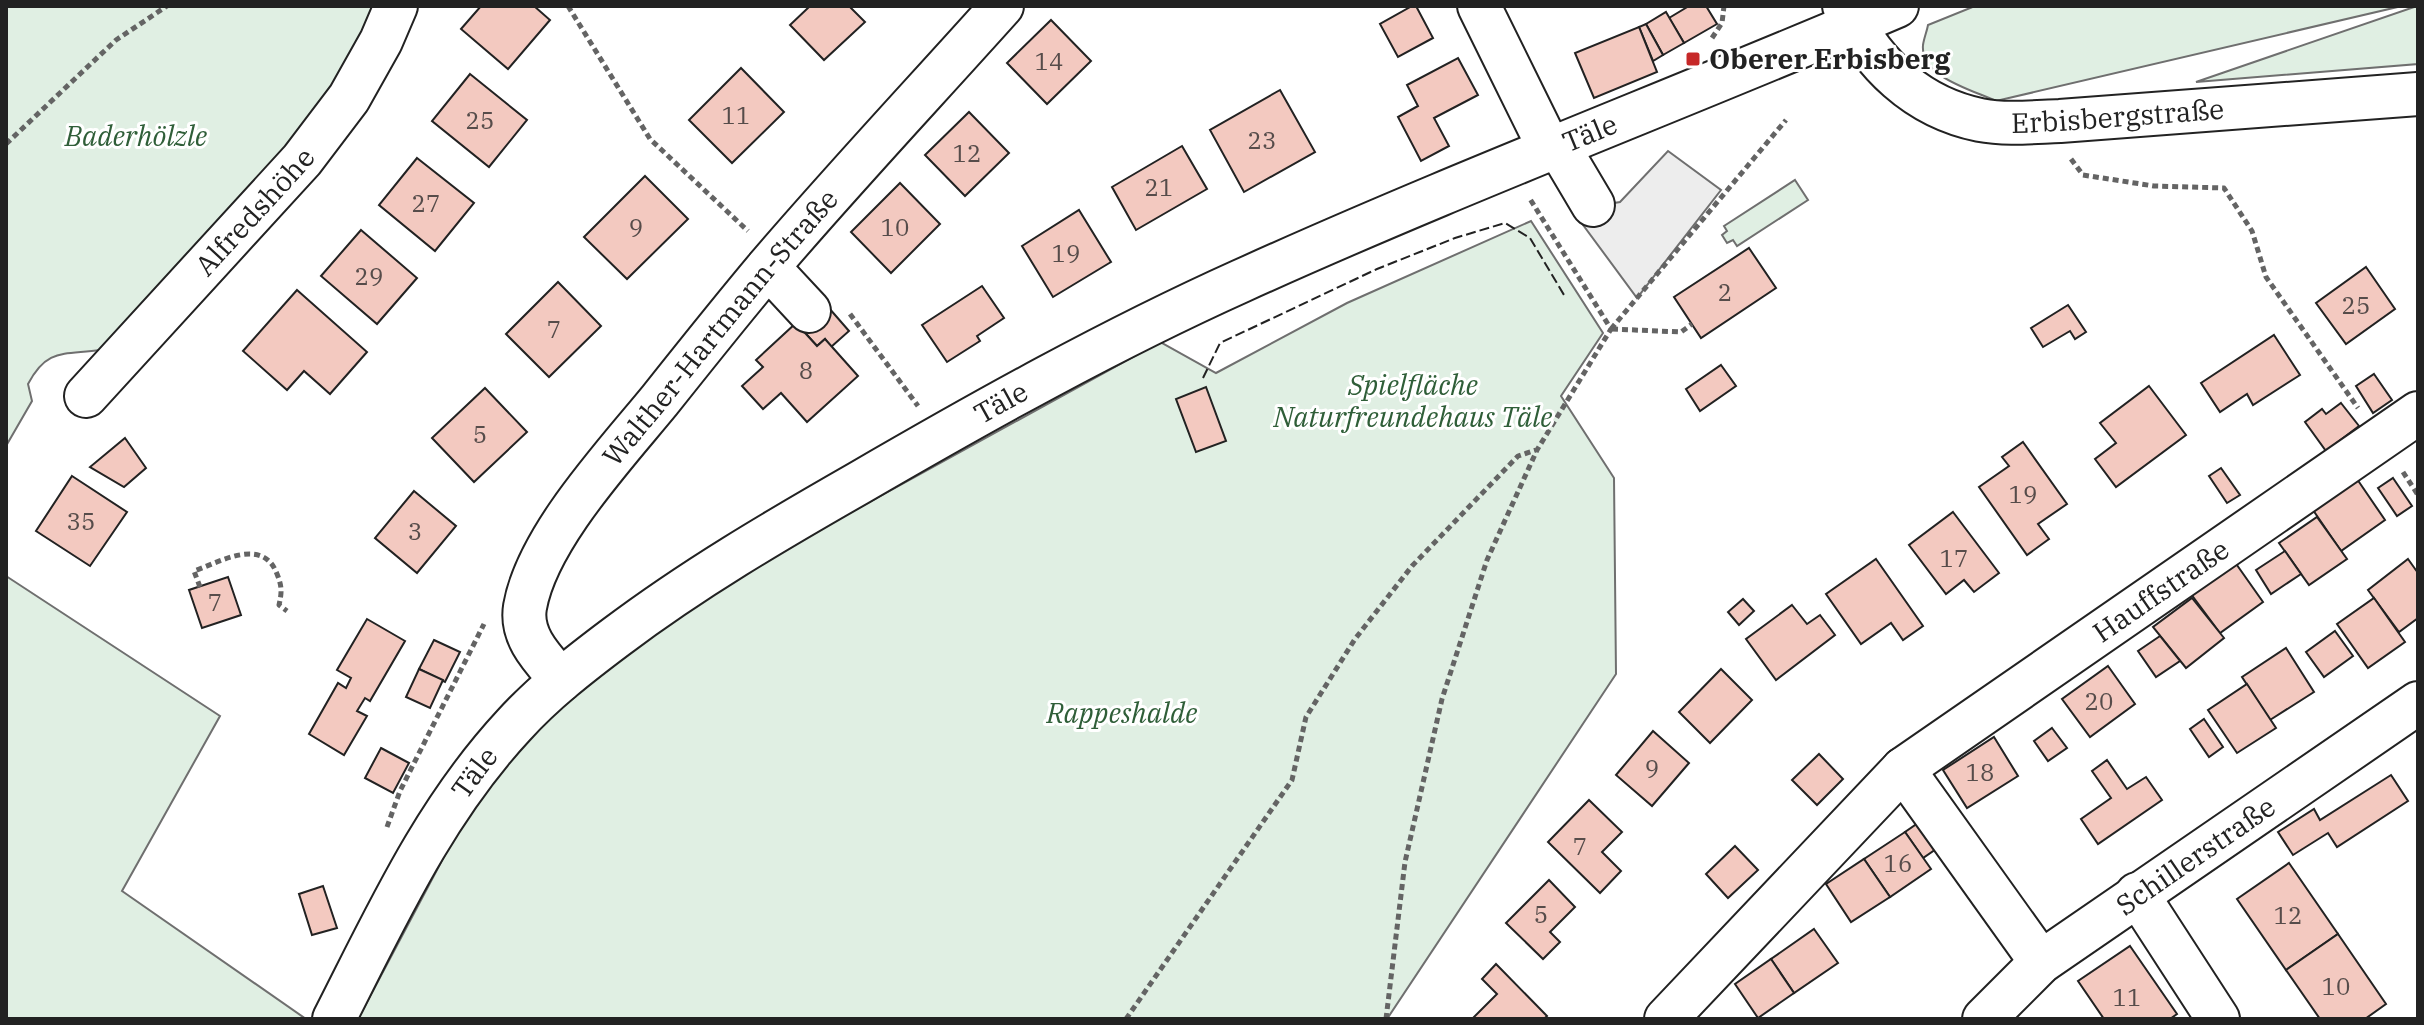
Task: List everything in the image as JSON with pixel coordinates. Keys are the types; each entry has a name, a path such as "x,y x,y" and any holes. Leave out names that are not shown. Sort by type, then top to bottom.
{"street":[{"name":"Alfredshöhe","path":"86,396 302,160 349,98 381,41 396,6"},
{"name":"Walther-Hartmann-Straße","path":"561,680 533,647 526,631 524,611 532,575 555,535 599,475 772,262 1002,6"},
{"path":"1479,6 1554,148 1593,205"},
{"path":"1849,15 1897,6"},
{"name":"Täle","path":"334,1019 401,886 458,792 515,724 561,680 707,573 937,438 1124,337 1242,280 1554,148 1849,15"},
{"name":"Erbisbergstraße","path":"1849,15 1881,65 1900,83 1952,112 1981,120 2012,123 2060,121 2418,94"},
{"path":"772,262 827,310"},
{"name":"Hauffstraße","path":"1666,1019 1903,769 2418,413"},
{"name":"Schillerstraße","path":"1984,1019 2041,962 2418,703"},
{"path":"1903,769 2041,962"},
{"path":"2137,894 2218,1019"}],"path":[{"path":"6,144 116,40 167,6"},
{"path":"568,6 634,118 650,139 772,262"},
{"path":"1706,45 1722,23 1724,6"},
{"path":"1386,1019 1405,862 1442,699 1487,560 1537,450 1611,329 1786,120"},
{"path":"1510,167 1611,329"},
{"path":"2077,168 2083,175 2154,186 2224,188 2252,231 2266,277 2380,440"},
{"path":"827,310 921,409 937,438"},
{"path":"1611,329 1681,332 1692,324"},
{"path":"1126,1019 1292,780 1306,717 1355,639 1412,566 1518,456 1537,450"},
{"path":"200,587 194,571 245,553 256,553 267,558 276,569 283,590 279,605 287,611"},
{"path":"384,835 400,791 486,621"}],"green space":[{"name":"Baderhölzle","path":"6,6 381,6 332,103 100,350 57,355 35,372 28,384 32,401 6,446"},
{"path":"1975,6 2402,6 1996,101 1950,81 1930,66 1924,56 1928,25"},
{"path":"2417,6 2418,64 2196,82"},
{"path":"1795,180 1808,200 1737,246 1733,240 1727,243 1722,235 1727,231 1724,226"},
{"name":"Rappeshalde","path":"1531,221 1603,333 1561,396 1614,478 1616,674 1387,1019 358,1019 456,834 513,755 555,712 605,669 680,616 804,538 1160,342 1216,373 1347,303"},
{"path":"6,576 220,716 122,891 306,1019 6,1019"}],"shaded area":[{"path":"1668,151 1721,190 1637,298 1572,210 1620,202"}],"building":[{"path":"481,6 534,6 550,20 508,69 461,29"},
{"path":"810,6 849,6 865,22 824,60 790,25"},
{"path":"1416,6 1433,38 1398,57 1380,24"},
{"path":"1689,6 1706,6 1717,24 1684,43 1669,18"},
{"path":"1666,12 1684,43 1663,55 1646,24"},
{"path":"1051,20 1091,61 1047,104 1007,63"},
{"path":"1646,24 1663,55 1653,61 1639,27"},
{"path":"1639,27 1657,72 1594,98 1575,53"},
{"path":"1458,58 1478,95 1434,118 1449,146 1421,161 1398,117 1418,106 1407,85"},
{"path":"741,68 784,112 732,163 689,120"},
{"path":"470,74 527,120 489,167 432,121"},
{"path":"1280,90 1315,152 1244,192 1210,130"},
{"path":"969,112 1009,153 965,196 925,155"},
{"path":"1182,146 1207,189 1136,230 1112,187"},
{"path":"417,158 474,203 435,251 379,205"},
{"path":"645,176 688,219 627,279 584,237"},
{"path":"900,183 940,224 891,273 851,232"},
{"path":"1079,210 1111,262 1053,297 1022,246"},
{"path":"361,230 417,278 377,324 321,276"},
{"path":"1749,248 1776,288 1701,338 1674,297"},
{"path":"2366,267 2395,309 2346,344 2316,303"},
{"path":"558,282 601,326 549,377 506,334"},
{"path":"982,286 1004,318 977,336 980,341 947,362 922,325"},
{"path":"297,290 367,352 330,394 304,371 287,390 243,351"},
{"path":"822,300 849,331 831,347 825,339 817,346 796,323"},
{"path":"2068,305 2086,332 2075,339 2070,331 2043,347 2031,328"},
{"path":"796,323 817,346 825,339 858,376 807,422 781,393 763,409 742,386 763,367 756,360"},
{"path":"2274,335 2300,375 2253,405 2247,394 2220,412 2201,383"},
{"path":"1721,365 1736,386 1700,411 1686,389"},
{"path":"2374,374 2392,400 2373,413 2356,386"},
{"path":"2149,386 2186,435 2116,487 2095,459 2116,443 2100,423"},
{"path":"1206,387 1226,441 1196,452 1176,399"},
{"path":"485,388 527,432 474,482 432,438"},
{"path":"2341,403 2359,426 2326,451 2305,422 2322,409 2326,414"},
{"path":"125,438 146,468 124,487 90,467"},
{"path":"2023,442 2067,504 2038,524 2049,539 2027,555 1979,487 2009,466 2002,457"},
{"path":"2221,468 2240,495 2227,503 2209,476"},
{"path":"72,476 127,512 90,566 36,531"},
{"path":"2393,478 2412,506 2397,516 2378,488"},
{"path":"2357,479 2385,520 2341,551 2313,510"},
{"path":"414,491 456,526 417,573 375,538"},
{"path":"1953,512 1999,573 1974,592 1964,580 1946,594 1909,545"},
{"path":"2317,517 2347,559 2309,585 2279,543"},
{"path":"2285,551 2301,574 2271,594 2256,570"},
{"path":"2232,558 2263,602 2220,633 2188,590"},
{"path":"1876,559 1923,626 1903,640 1891,623 1861,644 1826,594"},
{"path":"2408,559 2418,573 2418,618 2399,632 2368,590"},
{"path":"228,577 241,615 202,628 189,590"},
{"path":"2192,598 2224,638 2186,668 2153,627"},
{"path":"2374,598 2405,642 2368,668 2337,624"},
{"path":"1743,599 1754,611 1739,625 1728,612"},
{"path":"1792,605 1807,624 1820,615 1835,635 1776,680 1746,639"},
{"path":"367,619 405,641 370,701 365,698 357,711 367,716 344,755 309,734 338,683 346,688 351,678 337,670"},
{"path":"2335,631 2353,656 2324,677 2306,652"},
{"path":"2160,636 2180,661 2156,677 2138,651"},
{"path":"434,640 460,652 445,682 419,669"},
{"path":"2286,648 2314,692 2270,720 2242,677"},
{"path":"2108,666 2135,704 2090,737 2062,699"},
{"path":"419,669 443,680 430,708 406,697"},
{"path":"1721,669 1752,700 1710,743 1679,712"},
{"path":"2247,684 2276,728 2237,753 2208,710"},
{"path":"2204,719 2223,747 2209,757 2190,729"},
{"path":"2052,728 2067,748 2048,761 2034,741"},
{"path":"1653,731 1689,763 1652,806 1616,775"},
{"path":"1994,737 2018,776 1967,808 1943,770"},
{"path":"381,748 409,763 393,793 365,778"},
{"path":"1819,754 1843,779 1817,805 1792,780"},
{"path":"2107,760 2127,789 2146,777 2162,800 2098,844 2081,819 2111,798 2092,771"},
{"path":"2391,775 2408,801 2337,847 2328,833 2293,855 2278,832 2314,809 2320,820"},
{"path":"1589,800 1622,832 1602,852 1621,871 1600,893 1548,842"},
{"path":"1921,821 1939,847 1923,858 1905,832"},
{"path":"1905,832 1931,869 1890,897 1864,859"},
{"path":"1735,846 1758,870 1728,898 1706,874"},
{"path":"1864,859 1890,897 1851,922 1826,884"},
{"path":"2289,863 2338,934 2286,970 2237,899"},
{"path":"1549,880 1575,907 1550,932 1560,942 1543,959 1506,923"},
{"path":"323,886 337,928 312,935 299,894"},
{"path":"1814,929 1838,963 1794,993 1771,959"},
{"path":"2338,934 2386,1004 2365,1019 2320,1019 2286,970"},
{"path":"2130,946 2177,1014 2170,1019 2104,1019 2078,981"},
{"path":"1771,959 1794,993 1758,1018 1735,984"},
{"path":"1496,964 1547,1016 1544,1019 1472,1019 1497,994 1482,979"}],"fence":[{"path":"1203,378 1220,343 1377,269 1455,238 1505,223 1530,238 1564,295"}],"place":[{"name":"Oberer Erbisberg","path":"1693,59"}],"park label":[{"name":"Spielfläche Naturfreundehaus Täle","path":"1413,401"}]}
